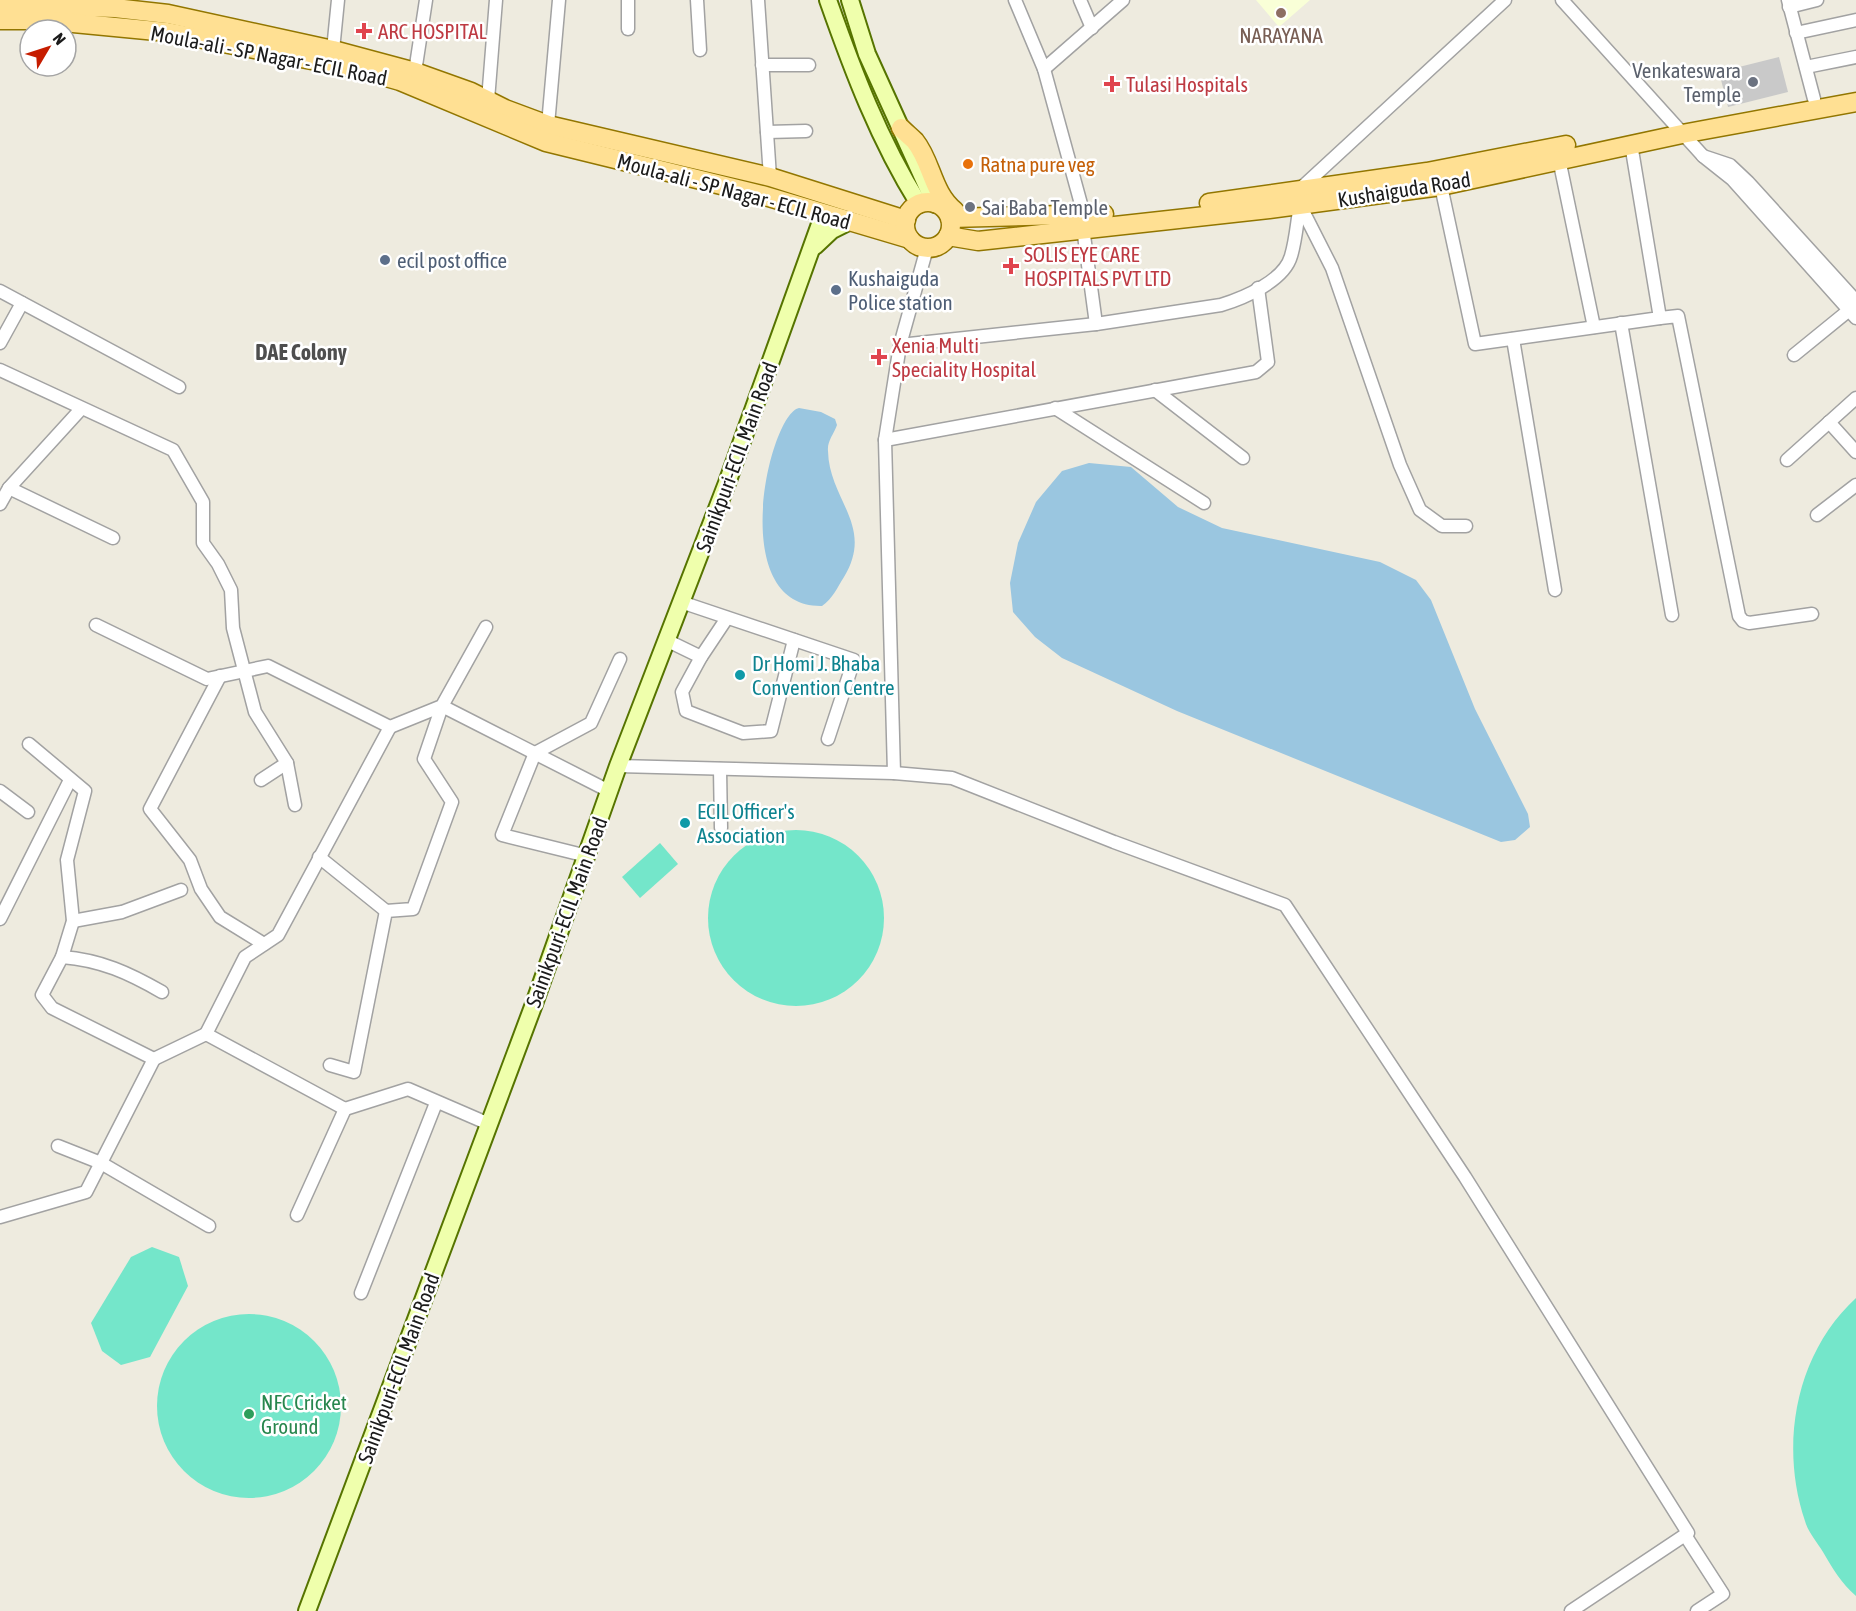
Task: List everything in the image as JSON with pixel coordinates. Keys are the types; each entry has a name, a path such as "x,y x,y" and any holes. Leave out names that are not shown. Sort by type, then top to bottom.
{"main road":[{"name":"Moula-ali - SP Nagar - ECIL Road","path":"0,4 41,2 115,4 333,50 415,72 548,124 770,177 906,220"},
{"name":"Moula-ali - SP Nagar - ECIL Road","path":"0,20 169,15 400,81 546,142 684,175 910,239"},
{"name":"Kushaiguda Road","path":"949,227 978,241 1084,221 1299,197 1441,186 1631,144 1679,130 1814,99 1856,92"},
{"name":"Kushaiguda Road","path":"1299,197 1427,172 1856,102"},
{"path":"901,128 916,142 947,204 961,215 973,218"},
{"path":"927,204 942,207 949,227 939,245 927,248 910,239 906,220 913,208 927,204"},
{"name":"Kushaiguda Road","path":"949,227 973,218 1084,221"}],"street":[{"path":"333,50 338,0"},
{"path":"415,72 426,0"},
{"path":"488,100 496,0"},
{"path":"548,124 559,0"},
{"path":"628,0 628,29"},
{"path":"698,0 700,50"},
{"path":"758,0 770,177"},
{"path":"828,0 856,79 897,168 927,204"},
{"path":"850,0 867,54 901,128 927,204"},
{"path":"1014,0 1044,69 1084,221 1095,324"},
{"path":"1080,0 1092,28"},
{"path":"1044,69 1123,0"},
{"path":"900,345 1095,324 1221,305 1238,300 1286,267 1291,256 1299,197 1505,0"},
{"path":"1562,0 1703,156 1732,179 1854,308 1794,355"},
{"path":"1814,99 1788,4 1817,0"},
{"path":"1796,33 1856,20"},
{"path":"1806,67 1856,57"},
{"path":"762,65 809,65"},
{"path":"767,132 806,131"},
{"path":"1631,144 1660,318"},
{"path":"1559,159 1593,327"},
{"path":"1441,186 1475,344 1678,316 1739,616 1743,621 1749,623 1812,614"},
{"path":"1299,197 1332,268 1400,465 1420,510 1442,526 1466,526"},
{"name":"Sainikpuri-ECIL Main Road","path":"307,1611 489,1124 618,766 728,483 824,213"},
{"path":"811,250 832,230 850,221"},
{"path":"894,773 885,440 900,345 927,248"},
{"path":"885,440 1256,372 1268,362 1258,288"},
{"path":"0,291 179,387"},
{"path":"0,343 22,303"},
{"path":"1621,323 1672,615"},
{"path":"1513,339 1555,590"},
{"path":"0,370 173,450 203,502 203,543 218,564 231,590 233,628 255,712 287,763 295,806"},
{"path":"1155,390 1243,458"},
{"path":"1787,460 1856,398"},
{"path":"1055,408 1204,503"},
{"path":"0,504 9,489 81,409"},
{"path":"1829,422 1856,452"},
{"path":"1817,515 1856,485"},
{"path":"9,489 113,538"},
{"path":"681,602 854,660 828,739"},
{"path":"727,618 701,657 682,692 686,711 743,733 771,731 794,640"},
{"path":"96,625 207,679 268,666 390,727"},
{"path":"320,857 386,911 413,909 452,802 424,759 442,706 486,627"},
{"path":"666,640 701,657"},
{"path":"587,856 502,835 536,753 591,723 620,659"},
{"path":"220,676 150,809 190,860 201,889 220,917 264,944"},
{"path":"0,1217 86,1192 154,1059 206,1034 246,957 278,935 390,727 442,706 609,791"},
{"path":"29,744 85,791 67,860 73,921 62,957 42,995 52,1008 154,1059"},
{"path":"261,780 287,763"},
{"path":"618,766 894,773 952,778 1114,842 1285,905 1466,1177 1688,1533 1571,1611"},
{"path":"720,769 722,828"},
{"path":"0,919 70,780"},
{"path":"1,793 28,812"},
{"path":"73,921 122,912 182,890"},
{"path":"330,1065 354,1072 386,911"},
{"path":"62,957 88,959 125,970 162,992"},
{"path":"206,1034 345,1108 408,1089 489,1124"},
{"path":"361,1293 436,1103"},
{"path":"297,1215 345,1108"},
{"path":"58,1146 101,1163 209,1226"},
{"path":"1684,1535 1723,1594 1697,1611"}],"shaded area":[{"name":"NARAYANA","path":"1256,0 1310,0 1279,27"},
{"name":"Venkateswara Temple","path":"1779,57 1788,92 1728,107 1719,72"}],"green space":[{"path":"796,830 813,831 830,836 859,855 878,884 883,901 883,935 878,952 859,981 830,1000 813,1005 796,1006 779,1005 762,1000 733,981 714,952 709,935 708,918 709,901 714,884 733,855 762,836 779,831"},
{"path":"660,843 678,864 640,898 622,877"},
{"path":"152,1247 179,1257 188,1286 150,1357 121,1365 102,1351 91,1323 131,1257"},
{"path":"1856,1298 1856,1596 1838,1576 1808,1529 1797,1492 1794,1431 1798,1401 1819,1345 1836,1320"},
{"name":"NFC Cricket Ground","path":"249,1314 284,1321 314,1341 334,1371 341,1406 334,1441 314,1471 284,1491 249,1498 214,1491 184,1471 164,1441 157,1406 164,1371 184,1341 214,1321"}],"water":[{"path":"799,408 821,412 835,419 837,425 828,447 830,468 853,528 855,543 852,559 844,577 832,596 822,606 792,598 773,577 764,546 763,510 768,474 776,442 787,418"},
{"path":"1089,463 1131,467 1178,507 1222,528 1380,562 1416,580 1431,600 1475,709 1528,814 1530,827 1515,840 1501,842 1177,711 1062,658 1035,637 1013,612 1010,583 1018,543 1036,502 1062,471"}],"place":[{"name":"NARAYANA","path":"1281,13"},
{"name":"ARC HOSPITAL","path":"364,31"},
{"name":"Venkateswara Temple","path":"1753,82"},
{"name":"Tulasi Hospitals","path":"1112,84"},
{"name":"Ratna pure veg","path":"968,164"},
{"name":"Sai Baba Temple","path":"970,207"},
{"name":"ecil post office","path":"385,260"},
{"name":"SOLIS EYE CARE HOSPITALS PVT LTD","path":"1011,266"},
{"name":"Kushaiguda Police station","path":"836,290"},
{"name":"Xenia Multi Speciality Hospital","path":"879,357"},
{"name":"Dr Homi J. Bhaba Convention Centre","path":"740,675"},
{"name":"ECIL Officer's Association","path":"685,823"},
{"name":"NFC Cricket Ground","path":"249,1414"}],"district":[{"name":"DAE Colony","path":"301,352"}]}
